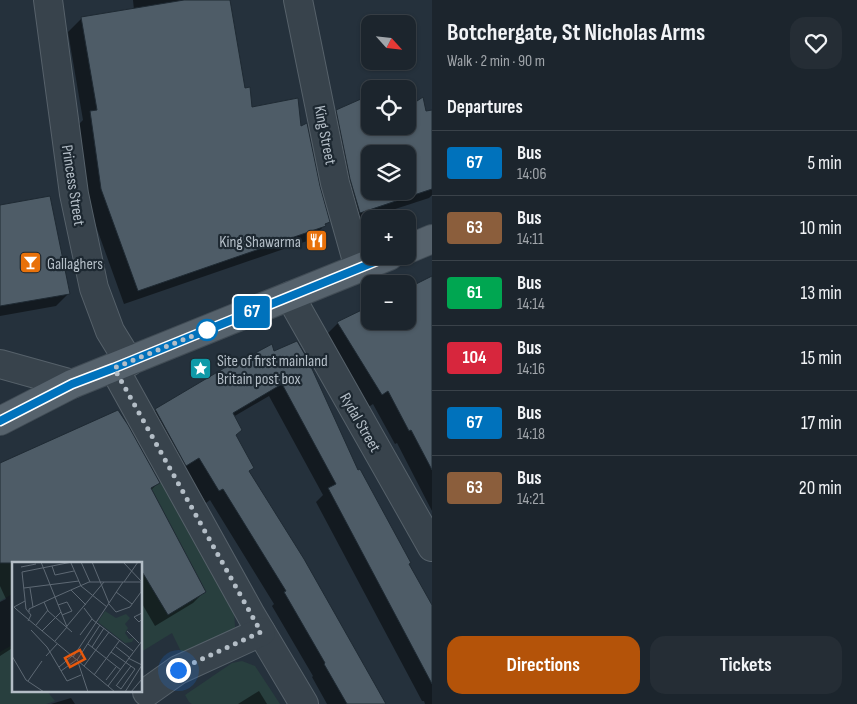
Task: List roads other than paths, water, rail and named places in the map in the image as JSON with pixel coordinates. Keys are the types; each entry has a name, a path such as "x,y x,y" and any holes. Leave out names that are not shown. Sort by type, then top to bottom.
{"main road":[{"path":"416,246 432,240"},
{"path":"0,421 72,384 366,265"}],"street":[{"name":"Princess Street","path":"48,0 74,194 94,288 121,365 261,632 304,704"},
{"name":"King Street","path":"298,0 335,183 359,268"},
{"name":"Rydal Street","path":"290,296 432,547"},
{"path":"0,364 72,384"},
{"path":"147,695 178,670 261,632"}],"place":[{"name":"King Shawarma","path":"317,241"},
{"name":"Gallaghers","path":"31,263"},
{"name":"Site of first mainland Britain post box","path":"201,369"}]}
